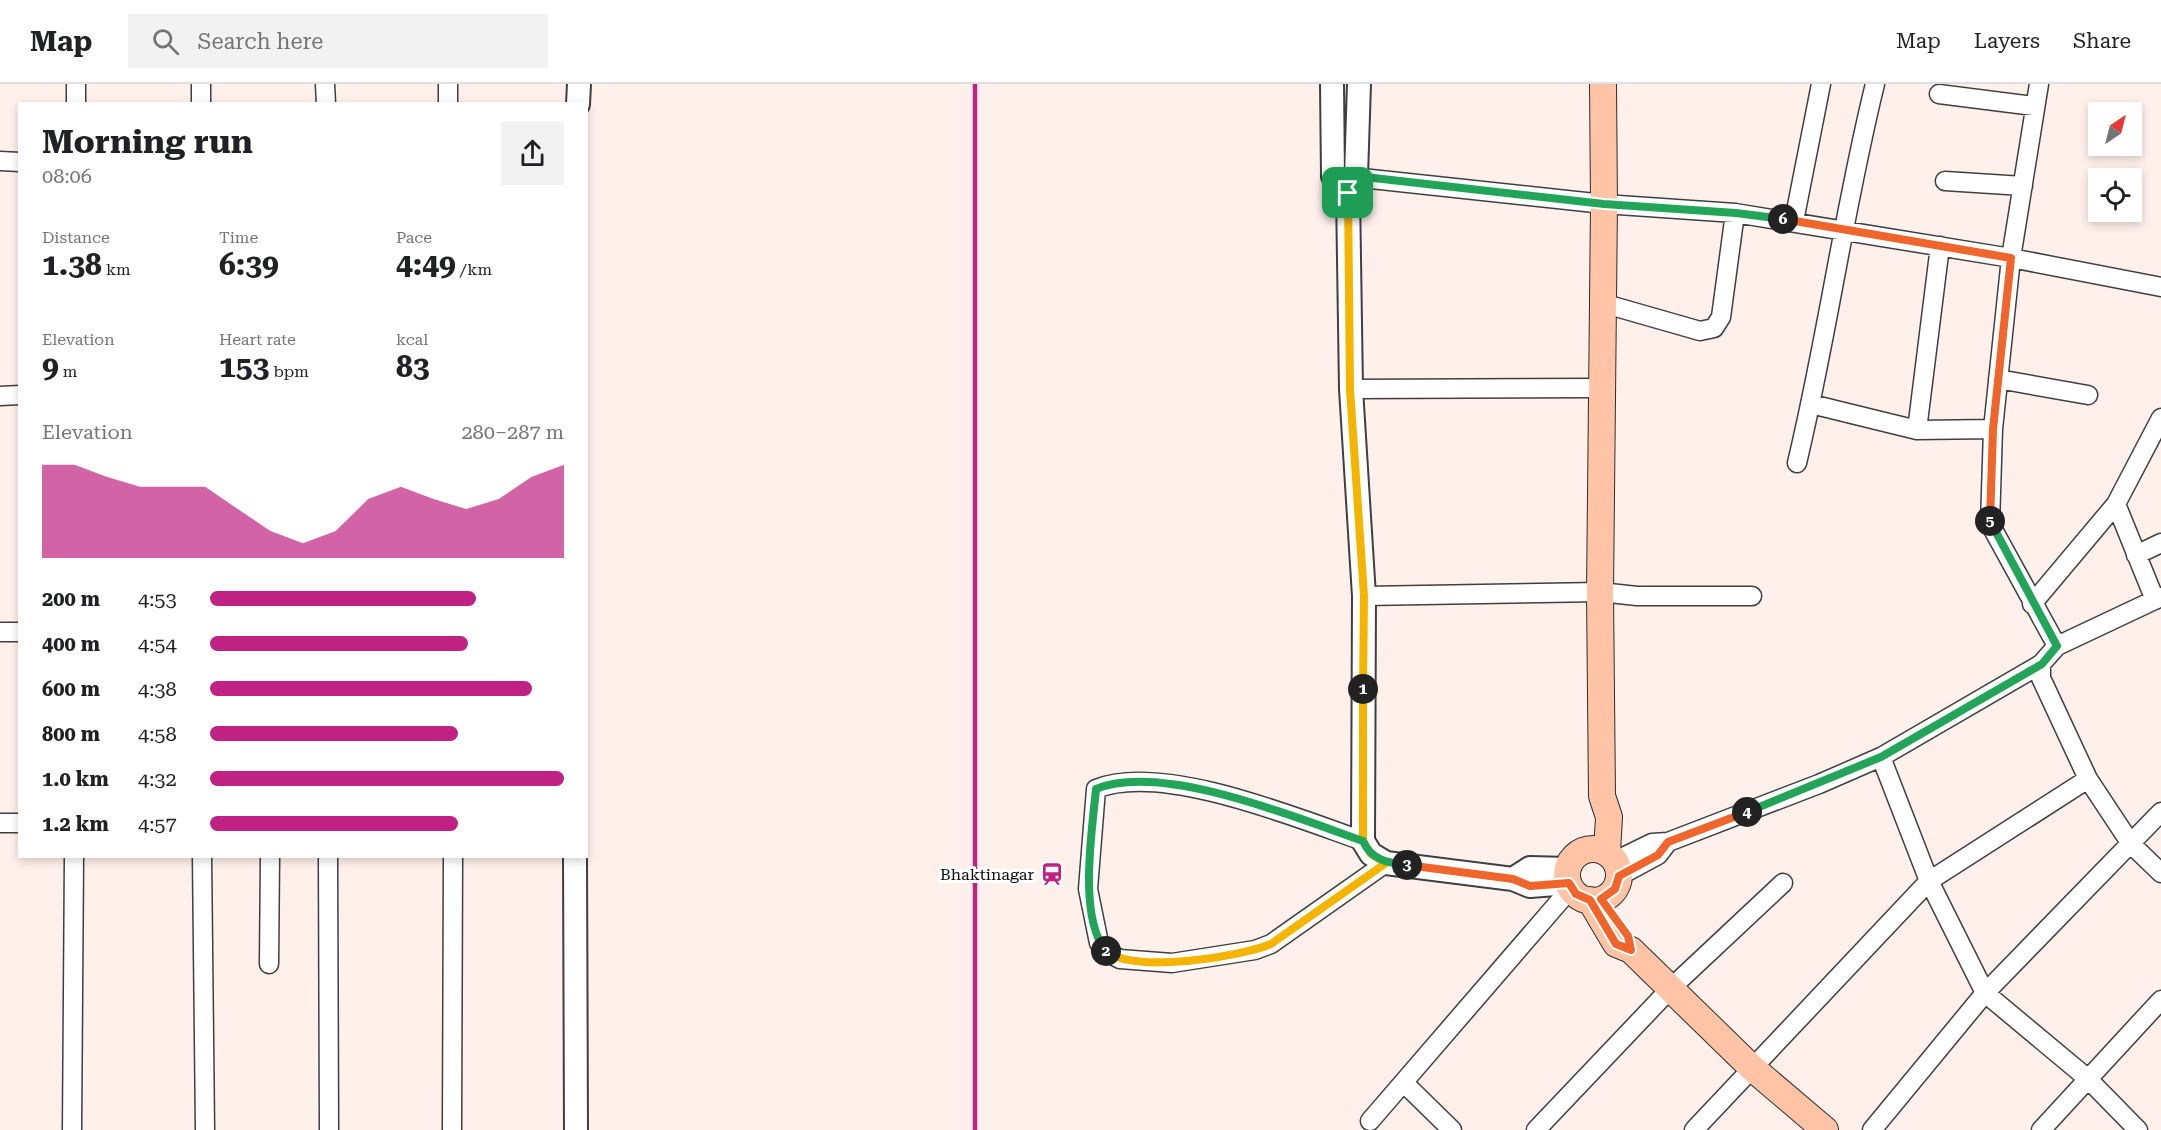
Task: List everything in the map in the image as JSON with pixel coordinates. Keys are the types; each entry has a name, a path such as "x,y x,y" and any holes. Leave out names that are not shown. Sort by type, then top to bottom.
{"main road":[{"path":"1580,888 1615,889 1608,860 1592,815 1602,796 1600,388 1604,204 1603,84"},
{"path":"1608,860 1577,854 1580,888 1616,944 1631,950 1751,1067 1825,1130"}],"street":[{"path":"76,84 76,102"},
{"path":"201,84 201,102"},
{"path":"325,84 326,102"},
{"path":"448,84 448,102"},
{"path":"578,102 579,84"},
{"path":"1332,84 1333,176 1352,184 1736,213 2011,258 2161,287"},
{"path":"1359,84 1352,184 1350,389 1364,596 1363,841 1371,854 1386,863 1513,879 1530,886 1580,888"},
{"path":"1794,221 1821,84"},
{"path":"1797,463 1811,405 1843,229 1875,84"},
{"path":"2039,84 2011,258 1993,429 1990,524 2057,646"},
{"path":"1939,94 2034,106"},
{"path":"0,161 18,162"},
{"path":"1946,181 2023,186"},
{"path":"1602,303 1700,331 1714,328 1721,317 1736,213"},
{"path":"1917,430 1940,246"},
{"path":"1998,380 2088,394"},
{"path":"1350,389 1600,388"},
{"path":"0,396 18,395"},
{"path":"1811,405 1917,430 1993,429"},
{"path":"2032,604 2115,504 2161,418"},
{"path":"1608,860 1652,843 1668,842 1819,784 1881,757 2042,664 2057,646 2158,598 2136,555 2115,504"},
{"path":"2136,555 2161,543"},
{"path":"1364,596 1600,592 1637,596 1752,596"},
{"path":"0,632 18,632"},
{"path":"2042,664 2041,678 2047,695 2088,778 2131,844 2161,873"},
{"path":"1881,757 1929,881 1985,993 2087,1078 2138,1130"},
{"path":"1694,1130 1929,881 2088,778"},
{"path":"1363,841 1244,799 1147,781 1108,784 1096,789 1088,889 1100,943 1108,953 1120,959 1172,963 1256,950 1271,944 1386,863"},
{"path":"1872,1130 1985,993 2161,812"},
{"path":"0,824 18,822"},
{"path":"72,1130 74,858"},
{"path":"202,858 205,1130"},
{"path":"269,964 270,858"},
{"path":"328,858 329,1130"},
{"path":"452,1130 453,858"},
{"path":"575,858 576,1130"},
{"path":"1536,1130 1671,988 1784,883"},
{"path":"1370,1121 1580,888"},
{"path":"2041,1130 2161,1000"},
{"path":"1404,1083 1452,1130"}],"railway":[{"path":"975,84 975,1130"}],"place":[{"name":"Bhaktinagar","path":"1052,874"}],"route":[{"path":"1348,193 1350,389 1364,596 1363,841 1371,854 1386,863 1271,944 1256,950 1172,963 1120,959 1108,953 1100,943 1088,889 1096,789 1108,784 1147,781 1244,799 1363,841 1366,848 1371,854 1378,859 1386,863 1513,879 1530,886 1569,883 1576,894 1590,900 1616,944 1631,950 1628,936 1601,899 1609,896 1615,889 1619,876 1658,855 1668,842 1819,784 1881,757 2042,664 2057,646 1990,524 1993,429 2011,258 1736,213 1604,204 1356,176 1348,193"}]}
